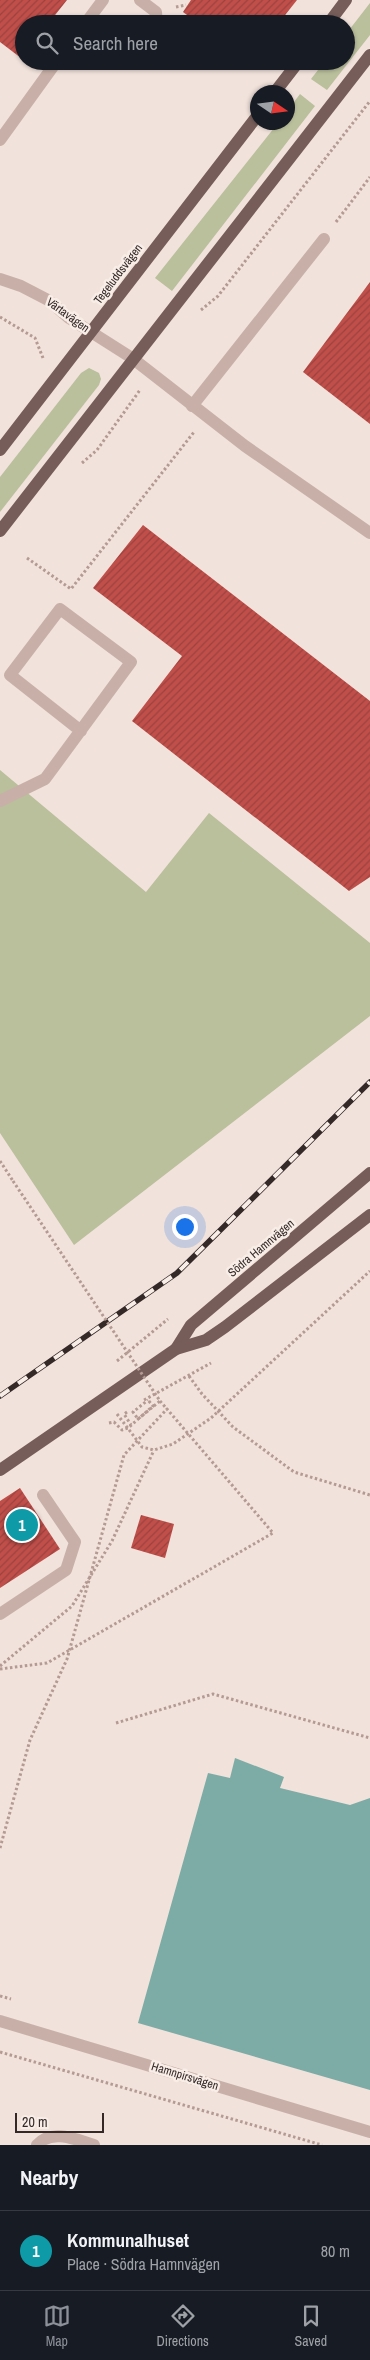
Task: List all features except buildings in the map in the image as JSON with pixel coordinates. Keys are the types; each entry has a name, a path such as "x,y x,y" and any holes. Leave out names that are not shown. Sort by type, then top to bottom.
{"main road":[{"path":"335,15 346,0"},
{"path":"0,531 132,358 171,312 370,55"},
{"path":"280,85 292,70"},
{"name":"Tegeluddsvägen","path":"0,450 250,125"},
{"name":"Södra Hamnvägen","path":"176,1349 191,1325 370,1173"},
{"name":"Södra Hamnvägen","path":"0,1470 176,1349 206,1340 225,1327 370,1215"}],"street":[{"path":"92,15 104,0"},
{"path":"140,0 156,12 156,15"},
{"path":"0,140 51,70"},
{"path":"192,406 324,239"},
{"name":"Värtavägen","path":"0,279 36,292 69,318 132,358"},
{"path":"132,358 245,446 370,532"},
{"path":"0,801 45,778 81,731 131,662 60,609 10,675 81,731"},
{"path":"0,1614 66,1570 75,1542 43,1495"},
{"name":"Hamnpirsvägen","path":"0,2021 370,2132"},
{"path":"39,2143 52,2136 64,2137 94,2145"}],"path":[{"path":"197,313 209,306 218,296 370,101"},
{"path":"324,239 370,177"},
{"path":"0,317 35,338 45,363"},
{"path":"75,466 97,450 134,401 149,372"},
{"path":"27,558 71,590 206,416"},
{"path":"0,1161 160,1401 273,1533 47,1663 0,1669"},
{"path":"160,1401 138,1419 133,1412 148,1400 154,1406 128,1428 142,1447 154,1450 173,1444 198,1429 370,1271"},
{"path":"189,1376 218,1412 233,1427 294,1472 370,1495"},
{"path":"0,1848 30,1740 67,1659 124,1455 167,1408"},
{"path":"116,1724 214,1694 370,1738"},
{"path":"0,2052 322,2145"}],"green space":[{"path":"370,3 370,35 355,54 355,22"},
{"path":"318,70 343,70 327,90 311,79"},
{"path":"300,94 315,106 172,291 155,278 272,130 295,130 295,101"},
{"path":"89,368 99,373 101,379 99,385 0,512 0,477 81,373"},
{"path":"0,770 146,892 209,813 370,943 370,1016 74,1245 0,1133"}],"water":[{"path":"235,1758 284,1777 280,1788 350,1805 370,1798 370,2090 138,2023 208,1773 230,1778"}],"railway":[{"path":"0,1396 177,1273 370,1082"}],"place":[{"name":"Kommunalhuset","path":"22,1525"}]}
